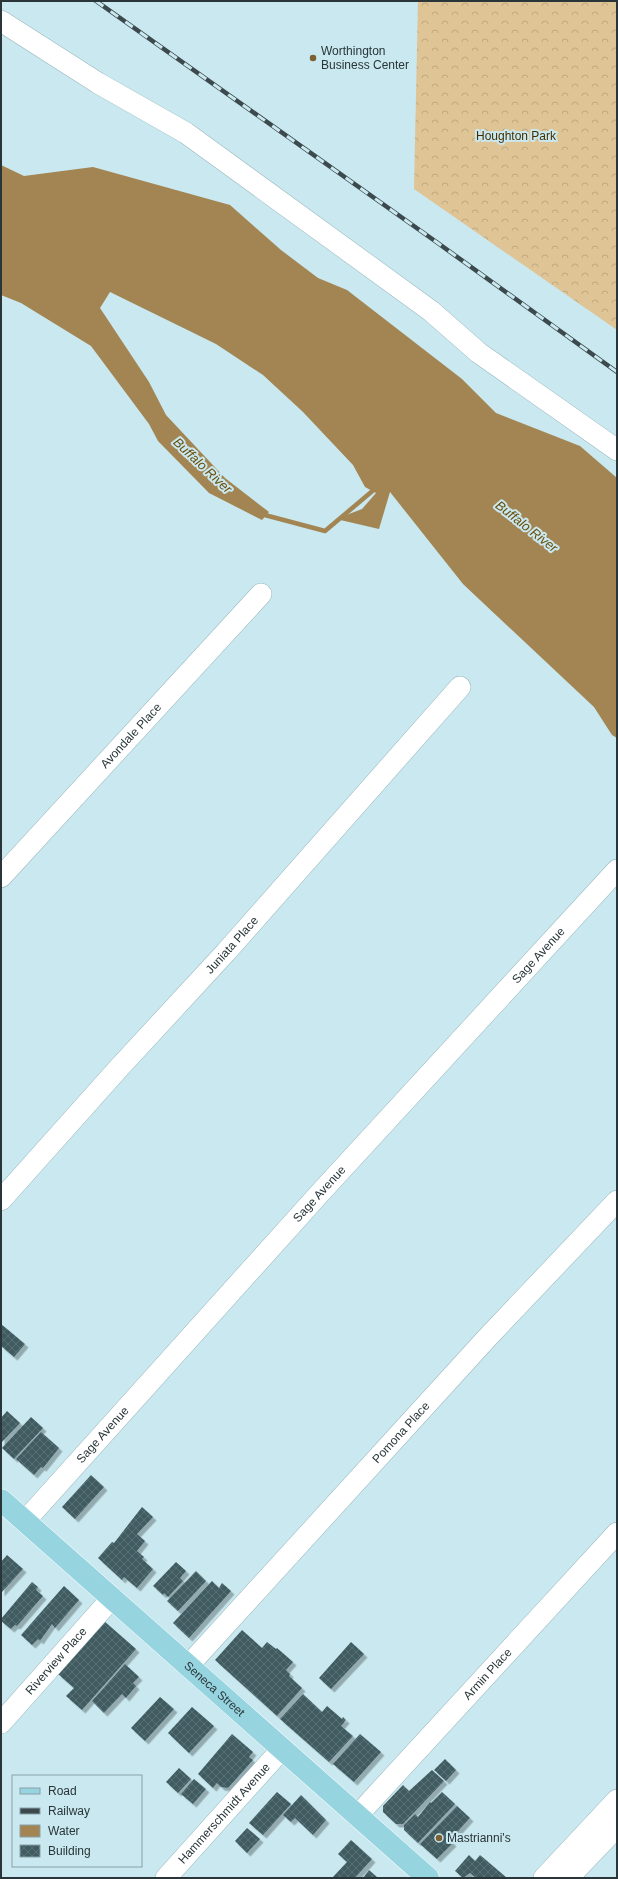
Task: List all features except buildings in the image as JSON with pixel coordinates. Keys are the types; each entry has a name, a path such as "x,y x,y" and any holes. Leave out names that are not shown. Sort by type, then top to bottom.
{"main road":[{"name":"Seneca Street","path":"1,1500 428,1878"}],"street":[{"path":"1,21 98,83 186,134 431,311 479,353 617,450"},
{"name":"Avondale Place","path":"1,877 261,594"},
{"name":"Juniata Place","path":"1,1200 117,1070 226,952 460,687"},
{"name":"Sage Avenue","path":"25,1521 320,1193 617,870"},
{"name":"Pomona Place","path":"188,1666 487,1338 617,1201"},
{"name":"Armin Place","path":"357,1816 617,1532"},
{"name":"Riverview Place","path":"1,1723 112,1598"},
{"name":"Hammerschmidt Avenue","path":"166,1878 282,1749"},
{"path":"544,1878 617,1800"},
{"path":"568,1878 617,1827"}],"green space":[{"name":"Houghton Park","path":"418,1 617,1 617,330 414,189"}],"water":[{"path":"1,165 24,176 93,167 230,205 281,250 318,278 347,290 462,379 496,413 580,446 617,478 617,738 612,735 594,707 463,584 390,492 379,529 336,519 362,509 376,493 365,487 353,465 303,412 263,375 216,344 110,292 100,308 149,382 166,415 225,478 269,512 262,520 209,493 158,441 149,424 91,346 21,303 1,295"}],"waterway":[{"name":"Buffalo River","path":"261,514 325,531 376,488"}],"railway":[{"path":"96,1 617,372"}],"place":[{"name":"Worthington Business Center","path":"313,58"},
{"name":"Mastrianni's","path":"439,1838"}]}
